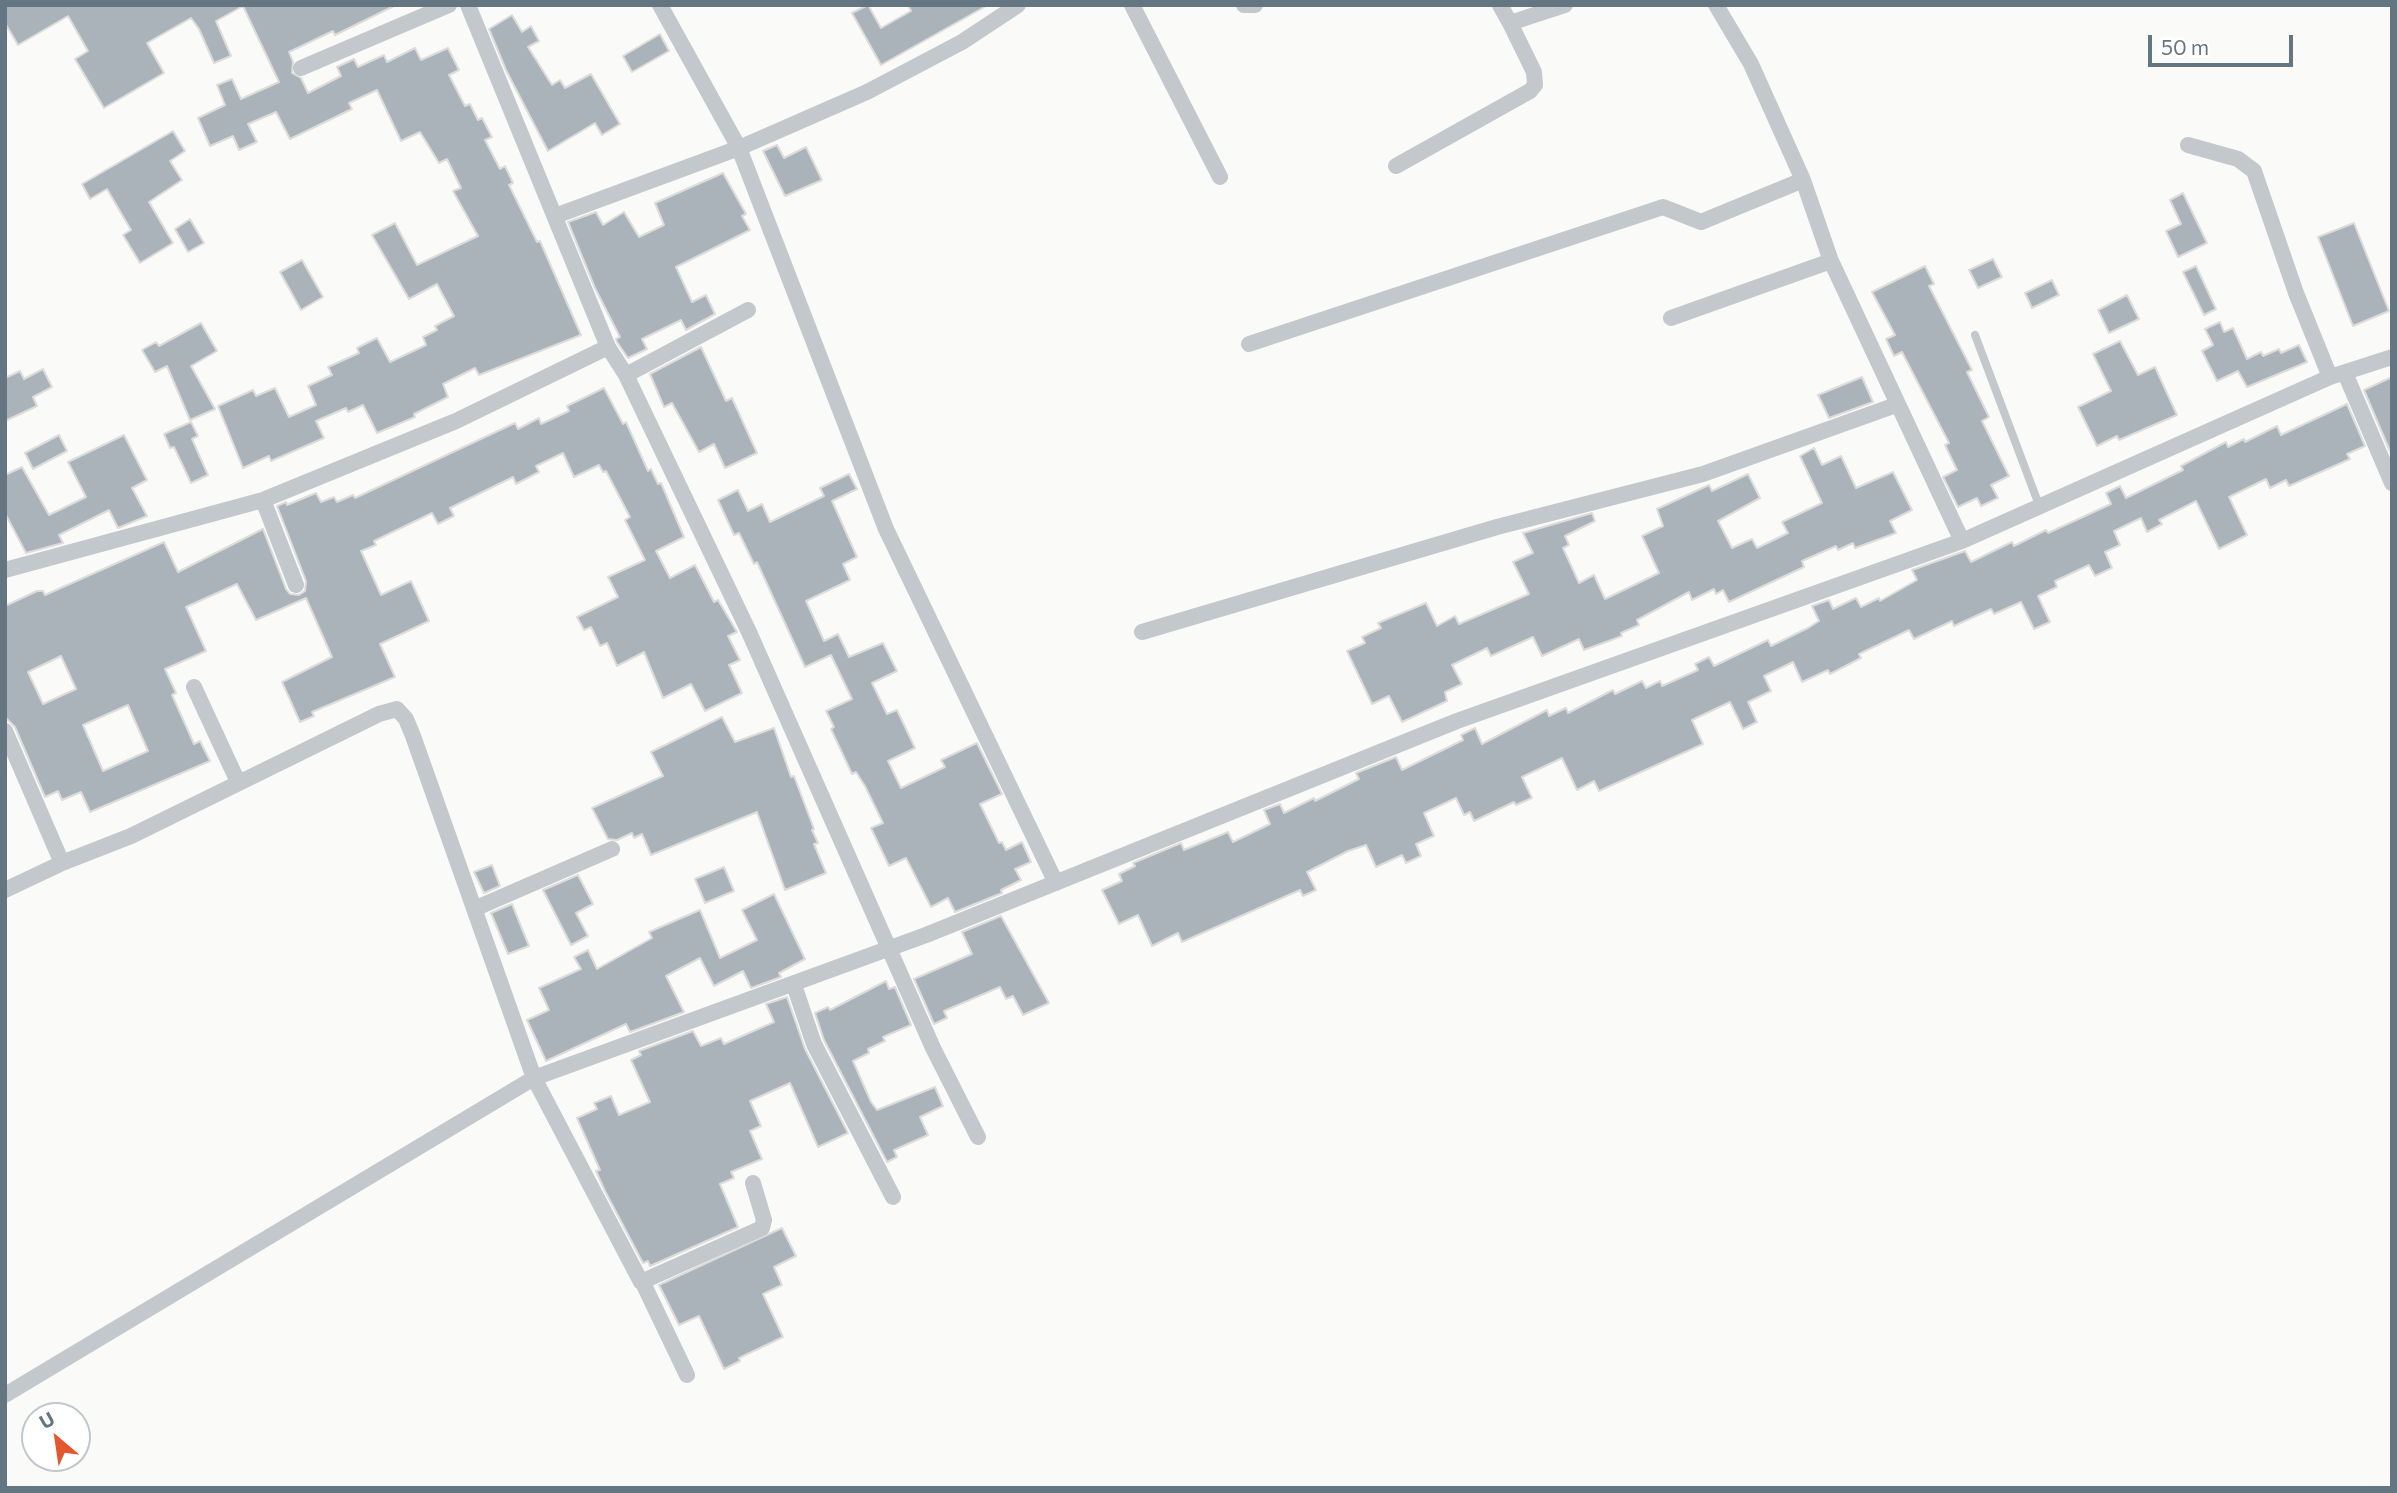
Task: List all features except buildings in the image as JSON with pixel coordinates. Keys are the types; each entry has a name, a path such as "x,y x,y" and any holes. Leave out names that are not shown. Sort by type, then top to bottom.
{"street":[{"path":"301,68 449,5"},
{"path":"468,5 608,347 625,375 749,632 933,1048 978,1137"},
{"path":"660,5 740,148 886,529 1056,883"},
{"path":"555,216 740,148 867,92 962,42 1018,5"},
{"path":"1132,5 1220,177"},
{"path":"1244,5 1255,5"},
{"path":"1396,166 1530,91 1535,85 1534,72 1500,5"},
{"path":"1510,23 1565,5"},
{"path":"1716,5 1751,64 1803,180 1831,261 1896,405 1962,541"},
{"path":"2188,145 2238,159 2254,171 2296,293 2392,483"},
{"path":"1249,344 1663,207 1701,222 1803,180"},
{"path":"1671,318 1831,261"},
{"path":"625,375 748,310"},
{"path":"5,570 263,500 456,421 608,347"},
{"path":"5,1395 534,1078 794,985 1056,883 1457,721 1962,541 2337,375 2392,357"},
{"path":"1142,632 1497,527 1703,474 1896,405"},
{"path":"263,500 296,585"},
{"path":"194,687 238,782"},
{"path":"5,890 62,863 131,836 379,714 397,709 414,736 534,1078 643,1283 687,1375"},
{"path":"5,731 62,863"},
{"path":"474,909 612,849"},
{"path":"794,985 814,1044 893,1197"},
{"path":"643,1283 762,1228 764,1220 753,1183"}],"lane":[{"path":"1975,335 2039,505"}]}
